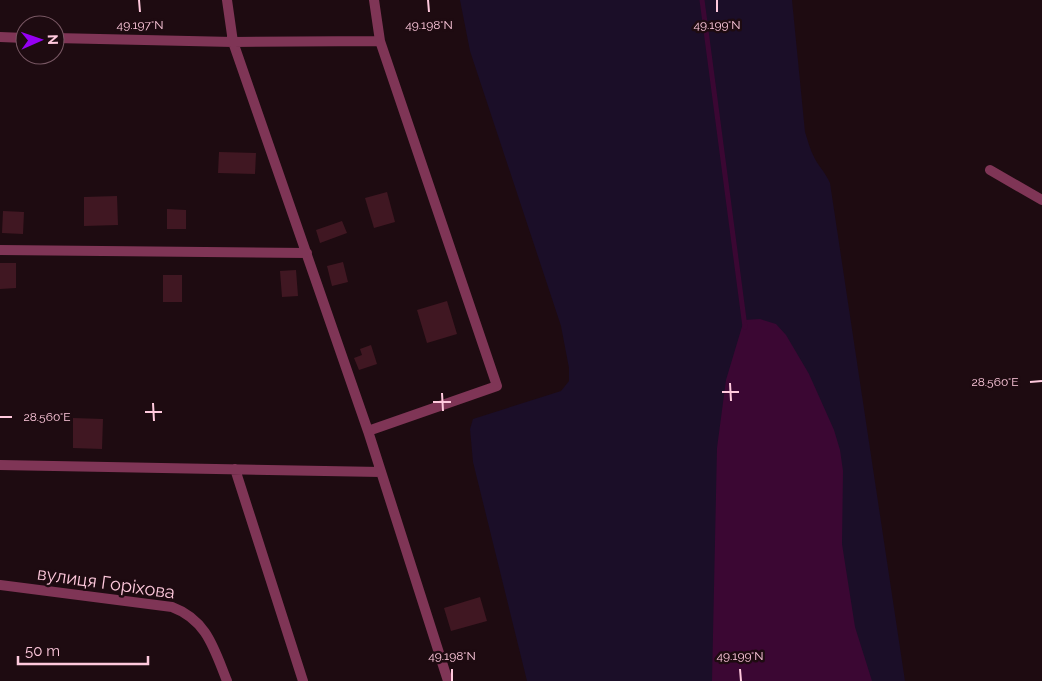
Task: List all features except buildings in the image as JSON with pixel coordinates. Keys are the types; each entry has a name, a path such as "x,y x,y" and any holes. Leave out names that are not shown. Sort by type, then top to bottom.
{"street":[{"path":"228,0 234,42 368,431 448,681"},
{"path":"368,431 497,386 380,41 374,0"},
{"path":"0,37 15,38"},
{"path":"65,38 234,42 380,41"},
{"path":"990,170 1042,200"},
{"path":"0,250 307,253"},
{"path":"0,465 381,472"},
{"path":"235,469 302,681"},
{"name":"вулиця Горіхова","path":"0,585 172,607 184,611 194,618 210,639 227,681"}],"shaded area":[{"path":"460,0 792,0 805,132 813,156 830,183 905,681 527,681 473,462 470,429 473,419 561,391 569,381 569,368 561,326 470,51"},
{"path":"760,319 776,324 786,335 809,374 834,430 840,450 843,471 842,544 855,627 872,681 712,681 717,448 726,380 744,320"}],"waterway":[{"path":"702,0 745,327"}]}
